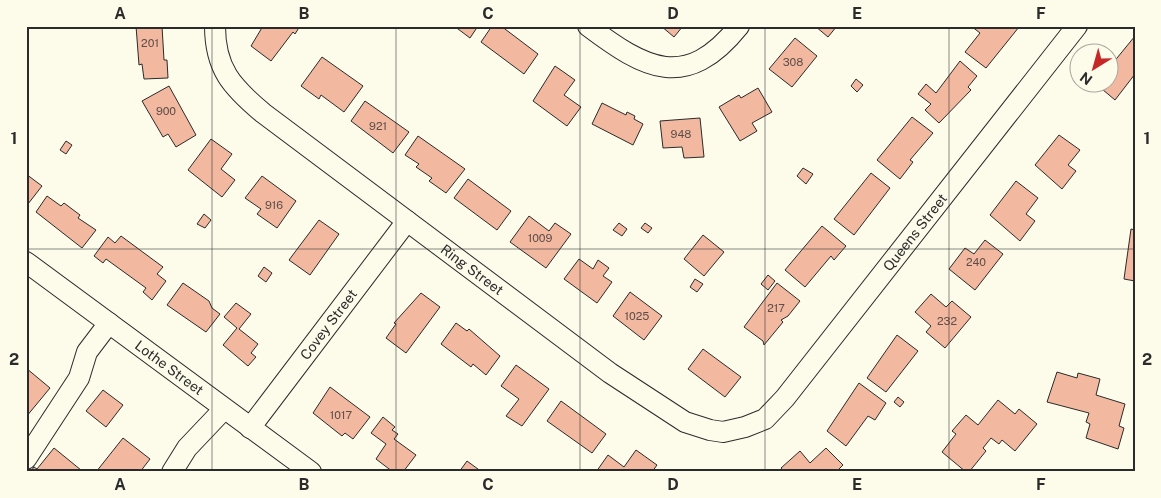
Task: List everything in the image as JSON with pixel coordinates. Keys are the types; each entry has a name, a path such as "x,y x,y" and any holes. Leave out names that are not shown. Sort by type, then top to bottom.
{"street":[{"name":"Ring Street","path":"215,26 216,45 228,81 263,113 610,373 662,408 685,422 710,430 723,432 745,427"},
{"path":"588,26 641,62 666,69 688,66 710,56 726,43 739,26"},
{"name":"Queens Street","path":"745,427 765,419 785,398 1077,26"},
{"name":"Covey Street","path":"250,428 407,221"},
{"name":"Lothe Street","path":"26,262 310,472"},
{"path":"26,459 79,378 87,352 109,323"},
{"path":"172,472 187,448 224,409"}],"building":[{"path":"136,26 162,26 164,60 167,60 168,78 144,79 142,64 139,65"},
{"path":"263,26 300,26 295,34 293,32 271,61 251,46"},
{"path":"454,26 478,26 470,38"},
{"path":"492,26 501,26 538,54 524,74 481,42"},
{"path":"661,26 683,26 674,37"},
{"path":"815,26 837,26 828,37"},
{"path":"971,26 1019,27 986,68 965,52 980,33"},
{"path":"1135,36 1135,74 1115,100 1106,92 1118,92 1118,57"},
{"path":"795,38 817,56 792,87 769,69"},
{"path":"322,57 363,86 344,112 321,95 319,99 301,86"},
{"path":"960,61 977,76 968,87 971,90 939,123 925,110 931,104 918,94 926,84 936,93"},
{"path":"555,66 575,80 564,95 581,107 567,126 533,101"},
{"path":"856,79 863,85 857,92 851,86"},
{"path":"169,86 196,135 176,147 168,134 163,137 142,101"},
{"path":"758,88 772,112 752,123 757,131 740,141 719,107 739,95 741,98"},
{"path":"365,101 409,132 393,153 351,121"},
{"path":"602,103 626,115 627,112 635,116 634,119 643,124 633,145 592,124"},
{"path":"912,117 933,133 910,160 913,162 900,179 877,160"},
{"path":"700,118 704,157 684,158 682,147 663,148 660,121"},
{"path":"1059,135 1080,150 1068,165 1076,171 1062,189 1035,165"},
{"path":"418,136 465,169 446,193 429,181 432,178 416,167 419,164 405,155"},
{"path":"211,139 232,154 221,169 235,180 222,197 188,170"},
{"path":"66,141 72,145 66,154 60,150"},
{"path":"803,168 813,174 806,184 797,176"},
{"path":"871,173 890,188 854,235 834,219"},
{"path":"26,174 42,186 28,204 26,203"},
{"path":"262,176 296,201 277,228 257,214 261,209 245,198"},
{"path":"468,179 511,211 497,230 454,198"},
{"path":"1016,181 1038,198 1026,214 1035,221 1020,241 990,215"},
{"path":"47,196 61,206 64,203 80,215 78,218 96,230 82,248 36,212"},
{"path":"204,214 211,220 205,228 197,224"},
{"path":"529,216 549,231 555,223 571,234 546,268 510,242"},
{"path":"319,220 339,234 310,275 289,260"},
{"path":"619,223 627,229 622,236 613,230"},
{"path":"645,223 652,228 648,233 641,228"},
{"path":"822,226 846,246 834,260 831,256 805,287 785,270"},
{"path":"1131,229 1135,230 1135,281 1124,279"},
{"path":"703,235 724,252 704,276 684,259"},
{"path":"121,236 163,267 157,274 166,281 152,300 143,292 146,288 106,259 103,263 94,256 108,237 115,243"},
{"path":"985,240 1003,254 975,290 949,269 965,248 974,254"},
{"path":"579,259 593,269 598,260 609,268 603,276 612,282 597,303 564,279"},
{"path":"264,267 272,273 266,282 258,276"},
{"path":"768,275 775,281 768,290 761,284"},
{"path":"695,279 703,284 697,292 690,287"},
{"path":"183,283 209,301 212,308 220,314 206,332 167,305"},
{"path":"777,283 800,301 788,316 781,320 783,322 764,345 763,341 744,327"},
{"path":"630,292 662,316 644,340 613,316"},
{"path":"421,293 440,307 406,353 386,338 396,324 394,323"},
{"path":"931,294 946,307 952,301 971,317 945,348 926,332 931,326 915,312"},
{"path":"236,303 251,314 239,329 258,344 251,353 256,357 248,366 223,345 237,328 224,317"},
{"path":"456,323 467,331 469,329 500,356 486,375 473,364 471,367 441,344"},
{"path":"897,335 918,351 886,392 867,378"},
{"path":"703,349 741,377 725,397 688,369"},
{"path":"516,365 549,389 522,426 506,416 519,399 501,386"},
{"path":"26,368 50,388 26,417"},
{"path":"1057,372 1077,378 1078,373 1100,379 1096,395 1125,404 1119,426 1124,428 1118,449 1086,438 1090,424 1086,422 1089,413 1047,402"},
{"path":"859,383 886,403 875,420 868,416 846,446 827,431"},
{"path":"330,387 370,417 353,439 345,433 342,436 313,413"},
{"path":"103,390 123,405 106,427 86,411"},
{"path":"898,397 904,402 900,407 894,402"},
{"path":"998,400 1015,414 1019,409 1037,424 1015,451 1002,440 999,444 991,438 983,448 986,451 969,472 966,472 942,452 956,434 952,431 966,415 978,425"},
{"path":"561,401 606,434 592,453 547,421"},
{"path":"383,417 395,427 392,430 398,434 394,439 416,455 403,472 393,472 376,459 386,444 371,433"},
{"path":"123,438 150,459 140,472 96,472"},
{"path":"54,448 81,470 80,472 30,472 34,467 37,469"},
{"path":"826,448 843,465 836,472 784,472 781,468 800,451 810,463"},
{"path":"636,450 657,465 652,472 596,472 608,455 624,467"},
{"path":"467,461 482,472 459,472"}]}
